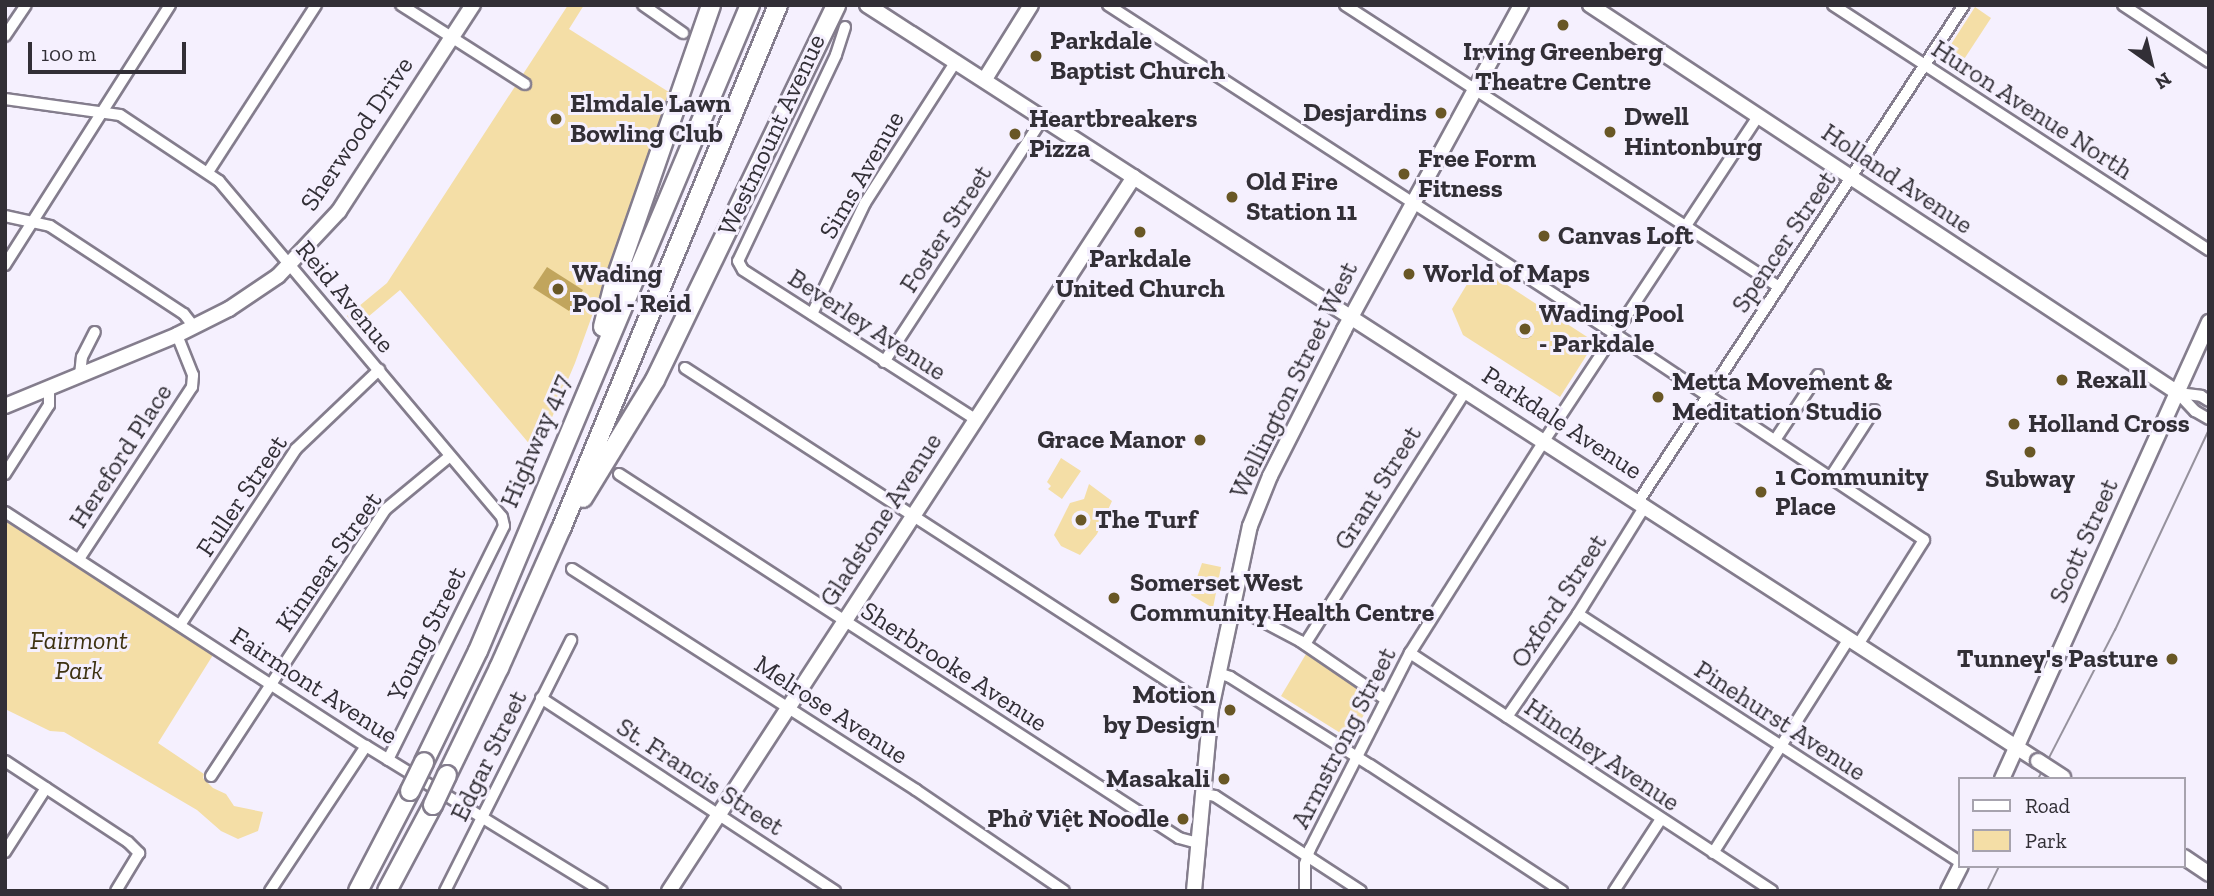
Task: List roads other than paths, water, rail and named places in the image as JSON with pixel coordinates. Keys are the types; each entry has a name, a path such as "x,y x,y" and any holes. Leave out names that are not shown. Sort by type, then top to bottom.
{"highway":[{"path":"590,380 614,284 711,5"},
{"name":"Highway 417","path":"358,891 410,792 478,651 750,5"},
{"path":"387,891 433,805 499,668 561,529 778,5"},
{"path":"561,529 607,463 655,380 836,5"}],"main road":[{"name":"Sherwood Drive","path":"5,406 194,327 229,309 290,264 339,211 472,5"},
{"name":"Parkdale Avenue","path":"867,5 989,82 1004,87 1027,102 1037,114 2062,777"},
{"path":"989,82 1031,5"},
{"name":"Wellington Street West","path":"1195,891 1211,709 1250,526 1270,476 1351,316 1521,5"},
{"name":"Holland Avenue","path":"1590,5 2178,393"},
{"name":"Gladstone Avenue","path":"669,891 1134,177"},
{"name":"Scott Street","path":"2003,777 2209,322"},
{"path":"2186,859 2209,874"},
{"path":"1948,891 1958,868"}],"street":[{"path":"5,36 26,5"},
{"path":"5,264 170,5"},
{"path":"208,172 316,5"},
{"path":"401,5 525,84"},
{"path":"643,5 683,33"},
{"path":"1108,5 1615,334 1924,540 1781,747 1713,853"},
{"path":"1345,5 1779,287"},
{"name":"Huron Avenue North","path":"1833,5 2209,250"},
{"name":"Spencer Street","path":"1641,504 1964,5"},
{"path":"2123,5 2209,62"},
{"name":"Westmount Avenue","path":"737,261 836,55 845,27"},
{"name":"Sims Avenue","path":"812,314 865,203 956,61"},
{"name":"Reid Avenue","path":"5,99 120,115 219,181 496,507 504,526"},
{"name":"Foster Street","path":"884,362 1037,114"},
{"name":"Armstrong Street","path":"1305,891 1307,856 1410,653 1544,441 1758,116"},
{"path":"5,216 50,226 184,314 194,327"},
{"name":"Beverley Avenue","path":"737,261 743,270 976,421"},
{"path":"80,375 82,357 95,332"},
{"name":"Hereford Place","path":"79,559 192,387 193,375 177,335"},
{"path":"685,368 1211,709"},
{"name":"Fuller Street","path":"180,625 296,449 379,370"},
{"path":"1775,440 1818,375"},
{"path":"5,474 49,405 49,388"},
{"name":"Grant Street","path":"1305,644 1466,390"},
{"path":"2178,393 2201,396 2208,401"},
{"path":"2178,393 2205,417"},
{"path":"1830,478 1874,410"},
{"name":"Kinnear Street","path":"211,776 386,509 450,456"},
{"name":"Sherbrooke Avenue","path":"619,474 1179,838 1198,844"},
{"name":"Oxford Street","path":"1507,717 1578,614 1641,504"},
{"name":"Fairmont Avenue","path":"5,512 388,760 602,891"},
{"name":"Young Street","path":"388,760 504,526"},
{"name":"Melrose Avenue","path":"572,569 916,790 1064,891"},
{"path":"1232,608 1247,612 1305,644 1385,699"},
{"name":"Pinehurst Avenue","path":"1578,614 1958,863"},
{"name":"Edgar Street","path":"445,891 571,640"},
{"name":"Hinchey Avenue","path":"1410,653 1772,891"},
{"path":"1218,673 1230,677 1356,756 1562,891"},
{"name":"St. Francis Street","path":"541,698 835,891"},
{"path":"270,891 366,746"},
{"path":"5,761 128,842 139,853 116,891"},
{"path":"5,852 46,788"},
{"path":"1204,794 1214,796 1361,891"},
{"path":"1614,891 1661,820"}],"tram line":[{"path":"2039,777 2115,630 2209,429"},
{"path":"1987,891 1998,868"}],"place":[{"name":"Irving Greenberg Theatre Centre","path":"1563,25"},
{"name":"Parkdale Baptist Church","path":"1036,56"},
{"name":"Desjardins","path":"1441,113"},
{"name":"Elmdale Lawn Bowling Club","path":"556,119"},
{"name":"Dwell Hintonburg","path":"1610,132"},
{"name":"Heartbreakers Pizza","path":"1015,134"},
{"name":"Free Form Fitness","path":"1404,174"},
{"name":"Old Fire Station 11","path":"1232,197"},
{"name":"Parkdale United Church","path":"1140,232"},
{"name":"Canvas Loft","path":"1544,236"},
{"name":"World of Maps","path":"1409,274"},
{"name":"Wading Pool - Reid","path":"558,289"},
{"name":"Wading Pool - Parkdale","path":"1525,329"},
{"name":"Rexall","path":"2062,380"},
{"name":"Metta Movement & Meditation Studio","path":"1658,397"},
{"name":"Holland Cross","path":"2014,424"},
{"name":"Grace Manor","path":"1200,440"},
{"name":"Subway","path":"2030,452"},
{"name":"1 Community Place","path":"1761,492"},
{"name":"The Turf","path":"1081,520"},
{"name":"Somerset West Community Health Centre","path":"1114,598"},
{"name":"Tunney's Pasture","path":"2172,659"},
{"name":"Motion by Design","path":"1230,710"},
{"name":"Masakali","path":"1224,779"},
{"name":"Phở Việt Noodle","path":"1183,819"}],"park label":[{"name":"Fairmont Park","path":"79,656"}]}
